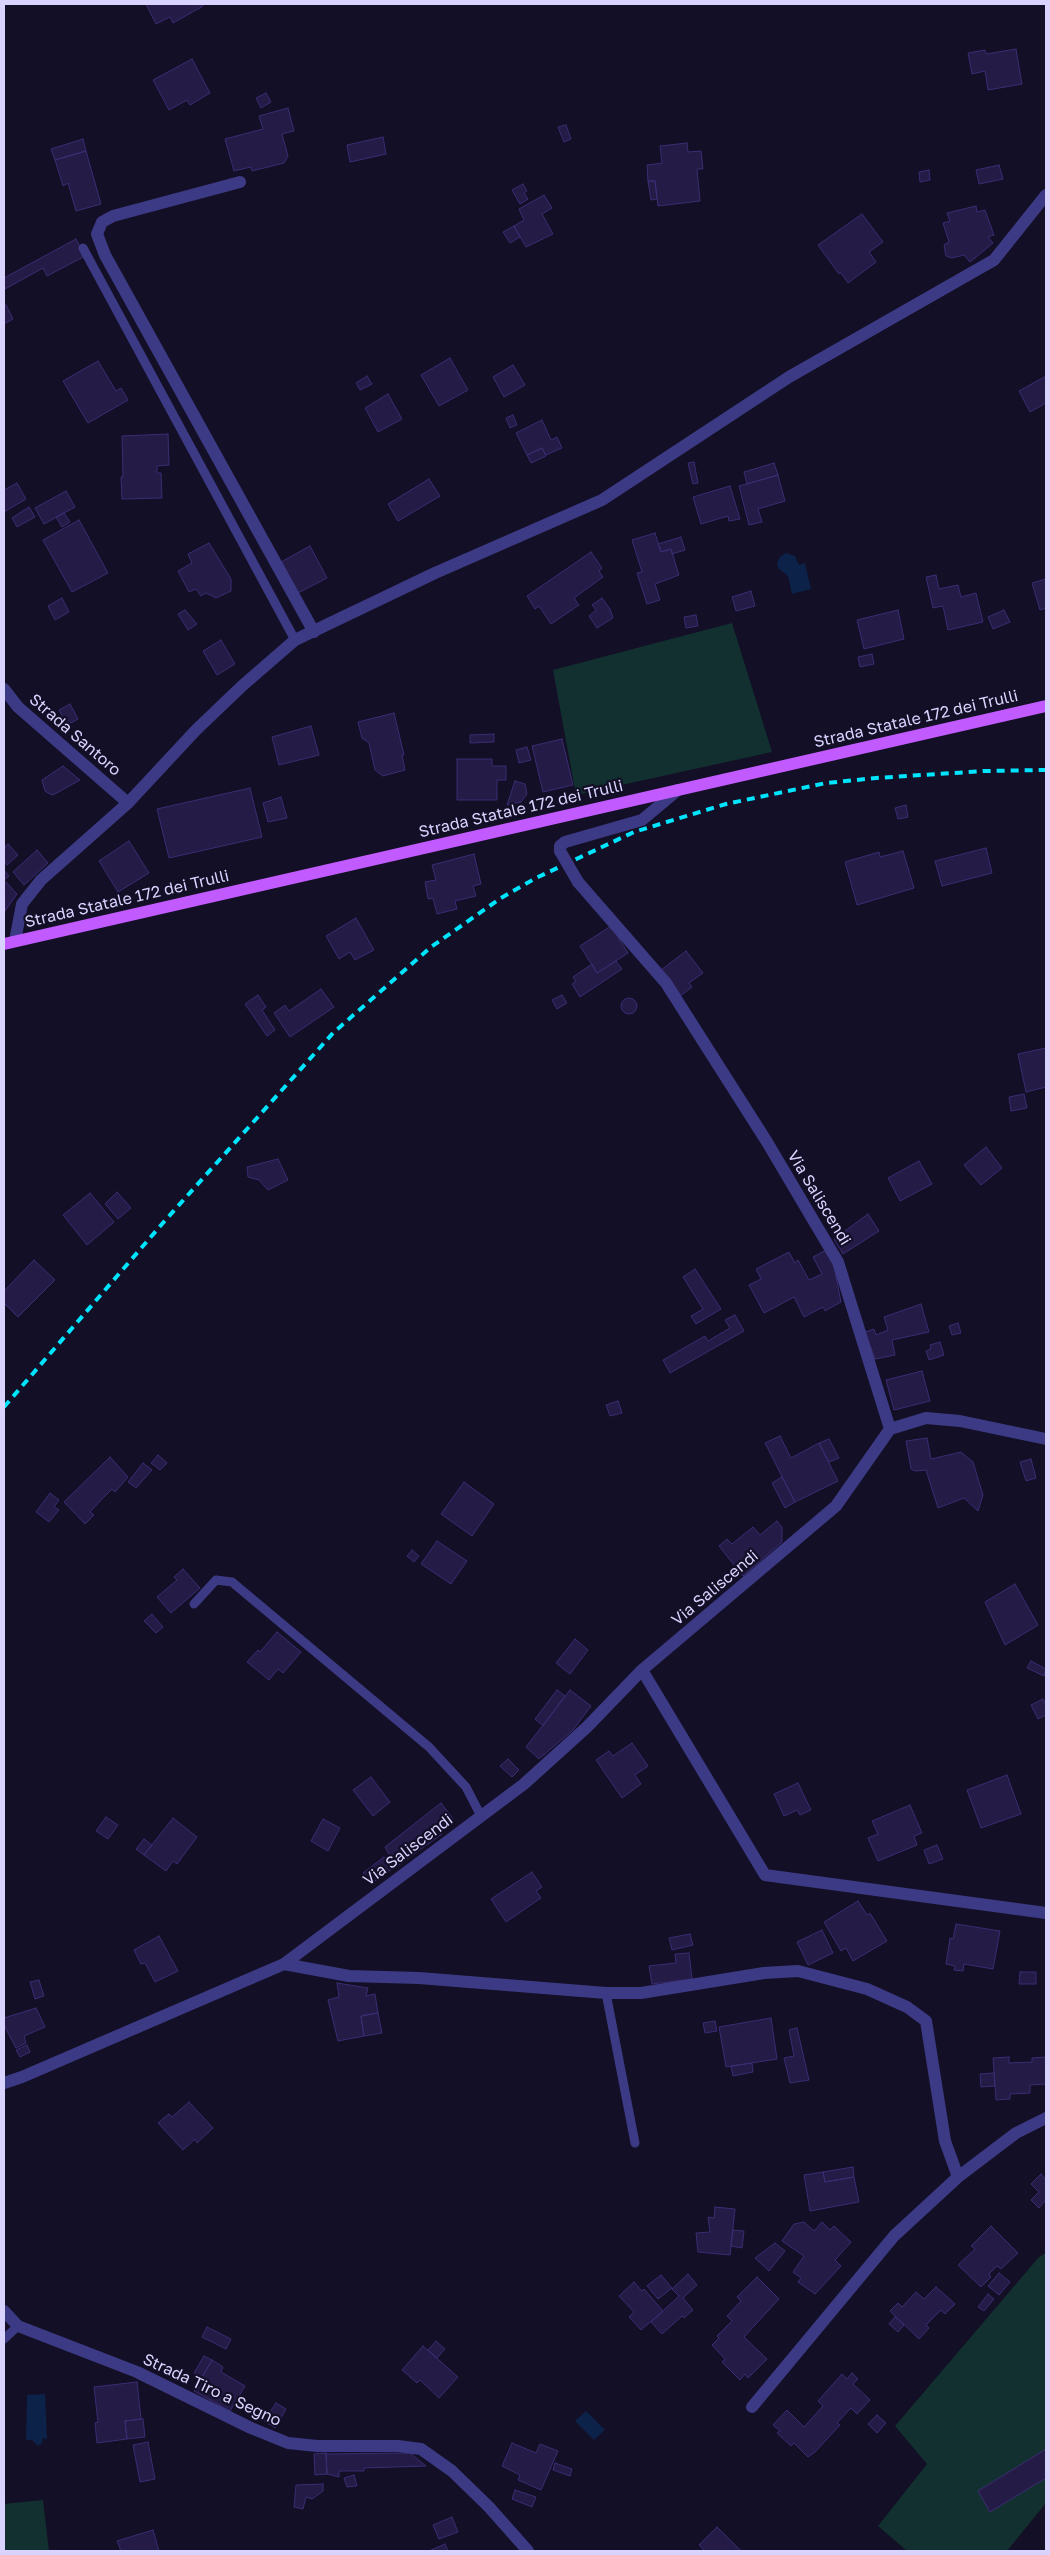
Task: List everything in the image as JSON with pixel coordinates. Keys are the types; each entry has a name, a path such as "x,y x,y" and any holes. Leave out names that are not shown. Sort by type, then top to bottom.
{"main road":[{"name":"Strada Statale 172 dei Trulli","path":"10,943 1046,706"}],"street":[{"path":"240,182 113,216 102,222 97,234 104,255 314,632"},
{"path":"10,943 22,904 41,880 128,803 209,717 295,640 435,573 602,500 789,376 994,260 1046,195"},
{"name":"Strada Santoro","path":"4,689 18,707 128,803"},
{"name":"Via Saliscendi","path":"4,2083 22,2077 284,1964 524,1784 587,1728 642,1670 836,1506 890,1429 838,1262 767,1142 666,983 578,882 560,851 560,846 565,842 642,820 678,790"},
{"path":"890,1429 926,1418 960,1421 1046,1439"},
{"path":"642,1670 765,1875 1046,1913"},
{"path":"284,1964 349,1976 419,1978 606,1993 641,1993 764,1973 798,1971 867,1989 907,2007 926,2021 946,2141 958,2176"},
{"path":"752,2407 894,2236 958,2176 1016,2133 1046,2118"},
{"name":"Strada Tiro a Segno","path":"4,2311 18,2326 138,2372 251,2428 288,2443 317,2446 398,2446 421,2449 465,2483 528,2551"}],"lane":[{"path":"83,248 295,640"},
{"path":"194,1604 216,1580 232,1582 429,1747 466,1787 481,1816"},
{"path":"606,1993 635,2143"},
{"path":"4,2340 18,2326"}],"green space":[{"path":"732,623 772,752 576,795 553,670"},
{"path":"1046,2253 1046,2503 1007,2551 907,2551 878,2526 927,2464 895,2426 1039,2257"},
{"path":"43,2500 49,2551 4,2551 4,2504"}],"water":[{"path":"786,553 795,556 799,565 805,563 811,589 792,594 788,576 778,568 777,563 780,557"},
{"path":"45,2394 47,2439 43,2438 42,2443 38,2446 32,2440 26,2440 27,2395"},
{"path":"586,2411 605,2430 594,2440 575,2421"}],"building":[{"path":"146,4 202,4 203,6 173,23 170,17 156,24"},
{"path":"1016,49 1022,84 988,90 985,71 972,74 968,53 985,50 986,54"},
{"path":"192,59 210,93 190,105 187,100 169,110 153,80"},
{"path":"266,93 271,102 261,108 256,98"},
{"path":"288,108 294,131 282,134 288,156 284,163 252,171 251,167 234,171 225,139 263,129 259,116"},
{"path":"566,125 571,139 564,142 558,127"},
{"path":"383,137 386,154 350,162 347,145"},
{"path":"83,139 86,151 55,160 51,149"},
{"path":"687,143 688,152 701,151 703,169 697,169 700,201 658,206 655,181 648,181 647,165 662,163 660,146"},
{"path":"86,151 101,204 76,211 68,183 63,186 55,160"},
{"path":"999,165 1003,179 979,184 976,170"},
{"path":"929,170 930,180 920,182 919,172"},
{"path":"648,181 655,181 657,199 651,200"},
{"path":"523,184 527,191 524,193 528,199 520,204 512,190"},
{"path":"544,195 552,208 542,214 553,234 526,247 514,226 524,220 519,209"},
{"path":"976,206 977,212 985,210 994,235 988,237 993,243 970,262 964,255 952,258 946,256 944,245 949,242 943,223 950,221 947,213"},
{"path":"862,214 883,242 869,252 876,262 848,283 818,245"},
{"path":"514,226 520,237 510,243 503,232"},
{"path":"76,239 85,256 47,276 43,268 5,289 4,278"},
{"path":"6,305 13,319 4,324 4,306"},
{"path":"450,358 468,390 439,406 421,375"},
{"path":"98,361 116,391 121,388 128,400 88,423 63,381"},
{"path":"513,365 525,385 504,397 493,377"},
{"path":"367,376 372,384 360,390 356,383"},
{"path":"1046,376 1046,403 1030,412 1019,391"},
{"path":"388,394 402,419 378,432 365,408"},
{"path":"513,415 517,425 510,428 506,418"},
{"path":"542,420 551,440 557,437 562,448 546,455 542,448 527,455 516,433"},
{"path":"168,434 169,465 157,466 157,473 161,473 162,498 122,499 122,436"},
{"path":"542,448 546,456 531,463 527,455"},
{"path":"694,462 698,483 693,484 688,463"},
{"path":"774,463 778,475 747,484 744,472"},
{"path":"778,475 785,501 758,509 762,522 749,525 739,486"},
{"path":"429,479 440,496 398,521 388,504"},
{"path":"17,483 26,499 4,512 4,490"},
{"path":"730,486 740,519 729,521 728,516 701,524 693,497"},
{"path":"66,491 75,507 44,524 35,508"},
{"path":"29,507 35,517 17,527 12,518"},
{"path":"64,513 70,522 62,527 56,517"},
{"path":"79,520 108,573 72,592 43,540"},
{"path":"655,533 661,552 671,549 679,575 655,584 660,600 647,604 637,573 642,572 632,540"},
{"path":"681,537 685,550 672,554 671,549 661,552 658,544"},
{"path":"209,543 231,579 231,591 216,598 206,593 201,596 196,589 189,592 178,571 192,563 188,554"},
{"path":"310,546 327,578 298,593 281,562"},
{"path":"591,552 602,568 599,571 603,577 574,598 579,605 551,624 539,606 535,609 527,596"},
{"path":"936,575 939,589 958,585 961,597 976,593 983,622 948,630 943,606 933,608 926,577"},
{"path":"1046,579 1046,608 1040,610 1032,583"},
{"path":"751,591 755,606 736,611 732,597"},
{"path":"62,598 69,612 55,620 48,606"},
{"path":"602,598 610,609 613,618 597,628 589,616 596,610 592,605"},
{"path":"185,610 197,624 188,630 178,614"},
{"path":"898,610 904,639 864,649 857,620"},
{"path":"1004,610 1010,622 993,629 988,617"},
{"path":"696,615 698,626 686,628 684,617"},
{"path":"221,640 235,664 217,675 203,651"},
{"path":"872,654 874,664 860,667 858,657"},
{"path":"70,704 78,719 67,725 59,710"},
{"path":"394,713 404,755 402,755 405,770 383,776 375,770 369,743 362,738 358,722"},
{"path":"311,726 319,755 279,765 272,737"},
{"path":"494,734 494,742 470,743 470,735"},
{"path":"562,739 573,785 543,792 532,746"},
{"path":"527,747 531,760 519,763 516,750"},
{"path":"457,759 492,759 492,766 506,766 506,780 497,780 497,800 457,800"},
{"path":"63,766 80,780 53,795 50,794 45,791 42,780"},
{"path":"515,781 525,784 527,794 521,802 507,805"},
{"path":"250,788 262,837 169,858 157,809"},
{"path":"281,797 287,818 268,822 263,803"},
{"path":"906,805 908,817 898,819 895,808"},
{"path":"129,841 149,873 118,892 99,861"},
{"path":"8,844 18,855 7,865 4,861 4,848"},
{"path":"986,848 992,873 942,886 935,861"},
{"path":"37,850 48,863 24,885 13,872"},
{"path":"903,851 914,888 857,905 845,862 879,852 880,857"},
{"path":"474,854 481,884 473,886 476,896 455,901 457,909 437,914 433,898 428,899 425,882 436,880 432,865"},
{"path":"4,870 9,876 4,880"},
{"path":"4,880 17,894 5,911"},
{"path":"356,918 374,950 355,960 350,952 339,959 326,936"},
{"path":"611,926 628,953 597,973 580,946"},
{"path":"686,951 703,973 689,983 692,987 680,996 661,970"},
{"path":"616,961 622,969 580,997 572,984 576,981 573,977 592,964 597,973"},
{"path":"321,989 334,1007 290,1037 274,1013 285,1005 289,1011"},
{"path":"258,995 266,1007 262,1010 275,1030 267,1036 245,1004"},
{"path":"562,995 567,1003 557,1009 552,1000"},
{"path":"626,998 632,998 637,1003 635,1012 626,1014 621,1009 621,1003"},
{"path":"1046,1048 1046,1087 1026,1092 1018,1054"},
{"path":"1024,1094 1027,1108 1011,1111 1009,1097"},
{"path":"986,1147 1002,1168 981,1185 964,1165"},
{"path":"278,1159 288,1180 268,1190 259,1180 248,1177 247,1167"},
{"path":"919,1161 932,1184 900,1201 888,1178"},
{"path":"117,1192 131,1208 118,1219 105,1204"},
{"path":"90,1193 114,1222 87,1245 63,1215"},
{"path":"868,1214 879,1231 843,1254 834,1239"},
{"path":"828,1249 834,1266 841,1302 825,1311 823,1307 804,1317 794,1297 764,1313 749,1285 761,1279 756,1269 789,1252 795,1263 798,1260 809,1280 822,1274 813,1257"},
{"path":"34,1260 55,1280 18,1317 4,1303 4,1291"},
{"path":"695,1269 721,1309 696,1324 691,1316 703,1309 683,1277"},
{"path":"921,1304 929,1332 892,1340 895,1355 875,1359 865,1332 874,1329 876,1335 888,1330 884,1317"},
{"path":"735,1315 744,1331 670,1373 663,1360 705,1336 708,1341 730,1328 725,1320"},
{"path":"958,1323 961,1333 952,1335 949,1326"},
{"path":"940,1342 944,1355 929,1360 926,1351 931,1349 930,1345"},
{"path":"922,1371 930,1401 894,1410 886,1380"},
{"path":"618,1401 622,1413 610,1416 606,1405"},
{"path":"780,1436 791,1458 819,1443 838,1481 795,1502 765,1443"},
{"path":"927,1438 931,1459 961,1452 973,1462 983,1495 978,1511 964,1498 938,1508 926,1470 915,1471 911,1469 906,1441"},
{"path":"829,1439 839,1458 829,1462 819,1443"},
{"path":"158,1455 167,1463 160,1470 151,1463"},
{"path":"110,1457 128,1477 115,1492 112,1489 90,1512 94,1515 85,1524 64,1502"},
{"path":"1031,1459 1036,1478 1026,1481 1020,1462"},
{"path":"143,1463 152,1470 136,1488 128,1482"},
{"path":"782,1477 795,1502 785,1508 772,1483"},
{"path":"464,1482 494,1504 472,1536 441,1514"},
{"path":"50,1493 59,1500 54,1507 59,1510 49,1522 36,1512"},
{"path":"777,1521 782,1527 782,1542 743,1576 719,1546 727,1539 732,1544 753,1527 760,1535"},
{"path":"437,1541 467,1561 451,1584 421,1564"},
{"path":"412,1550 419,1556 414,1562 407,1556"},
{"path":"183,1569 200,1588 171,1613 157,1597 177,1580 174,1577"},
{"path":"1015,1584 1038,1625 1005,1645 985,1602"},
{"path":"152,1614 163,1627 156,1633 144,1621"},
{"path":"277,1632 301,1652 283,1673 278,1669 269,1680 247,1662 258,1650 260,1652"},
{"path":"575,1639 588,1650 570,1674 556,1663"},
{"path":"1031,1661 1046,1669 1044,1676 1027,1668"},
{"path":"557,1690 565,1696 543,1726 535,1719"},
{"path":"570,1690 591,1706 573,1730 539,1759 526,1747"},
{"path":"1043,1699 1046,1705 1046,1715 1038,1719 1031,1705"},
{"path":"632,1743 648,1766 635,1775 641,1784 622,1798 596,1760 609,1751 613,1756"},
{"path":"508,1759 519,1770 512,1777 500,1766"},
{"path":"1007,1775 1021,1814 981,1828 967,1790"},
{"path":"371,1777 390,1802 373,1816 353,1790"},
{"path":"798,1783 811,1810 800,1815 797,1810 784,1816 774,1794"},
{"path":"441,1803 453,1819 438,1830 442,1834 396,1867 385,1847"},
{"path":"910,1805 922,1833 914,1836 917,1845 878,1861 868,1838 878,1834 872,1821"},
{"path":"106,1817 118,1825 108,1839 96,1831"},
{"path":"173,1818 197,1837 177,1864 173,1861 166,1871 144,1855"},
{"path":"323,1819 340,1828 328,1851 311,1841"},
{"path":"144,1839 152,1845 144,1855 136,1849"},
{"path":"937,1845 943,1859 929,1864 924,1850"},
{"path":"384,1857 393,1868 371,1884 363,1873"},
{"path":"532,1872 542,1887 536,1891 541,1898 506,1922 491,1899"},
{"path":"858,1901 867,1915 870,1913 887,1941 853,1961 846,1948 841,1951 824,1922"},
{"path":"956,1924 1000,1931 993,1969 964,1964 963,1971 954,1970 955,1966 946,1964 950,1938 953,1939"},
{"path":"822,1930 833,1953 808,1965 797,1942"},
{"path":"690,1934 693,1945 672,1950 669,1938"},
{"path":"159,1936 178,1971 155,1982 145,1963 141,1964 134,1950"},
{"path":"689,1953 692,1979 652,1984 649,1966 676,1963 675,1954"},
{"path":"1020,1972 1036,1972 1036,1984 1019,1984"},
{"path":"39,1980 44,1996 35,1999 30,1982"},
{"path":"337,1983 368,1988 366,1996 375,1994 378,2013 361,2016 364,2036 338,2041 328,2000 339,1997"},
{"path":"36,2008 45,2027 24,2036 26,2043 16,2048 4,2025 4,2018"},
{"path":"378,2013 382,2033 364,2036 361,2016"},
{"path":"771,2018 777,2059 726,2067 719,2027"},
{"path":"715,2021 717,2031 705,2033 703,2023"},
{"path":"797,2028 809,2080 790,2083 784,2058 794,2056 789,2030"},
{"path":"27,2045 30,2052 20,2057 16,2050"},
{"path":"1009,2057 1009,2063 1032,2062 1032,2058 1046,2057 1046,2084 1030,2085 1030,2093 1010,2094 1010,2099 996,2100 993,2058"},
{"path":"752,2063 753,2072 733,2076 731,2066"},
{"path":"994,2073 995,2086 981,2087 980,2074"},
{"path":"189,2102 213,2128 197,2143 195,2139 183,2150 158,2123 169,2114 172,2117"},
{"path":"853,2167 854,2177 825,2182 823,2172"},
{"path":"823,2172 825,2182 854,2177 859,2202 810,2211 804,2175"},
{"path":"1041,2174 1045,2179 1046,2177 1046,2203 1045,2201 1039,2208 1031,2200 1039,2192 1031,2184"},
{"path":"715,2207 735,2209 730,2255 698,2252 696,2233 710,2232 708,2217 714,2218"},
{"path":"804,2222 814,2231 822,2222 830,2230 834,2226 851,2242 835,2260 841,2266 815,2294 798,2282 801,2278 793,2272 804,2256 782,2241 794,2224"},
{"path":"991,2226 1018,2253 1001,2269 997,2266 989,2274 991,2277 981,2287 958,2265 975,2249 971,2246"},
{"path":"733,2230 744,2231 742,2248 731,2246"},
{"path":"775,2243 785,2251 769,2271 755,2258"},
{"path":"999,2273 1010,2282 999,2295 988,2286"},
{"path":"688,2274 697,2285 683,2298 693,2310 684,2318 682,2316 662,2334 651,2322 679,2296 672,2289"},
{"path":"661,2275 672,2288 658,2299 647,2286"},
{"path":"757,2277 779,2299 744,2337 767,2359 748,2378 745,2374 740,2380 722,2362 725,2359 712,2345 719,2338 717,2336 732,2321 727,2316 741,2301 737,2297"},
{"path":"634,2282 642,2291 644,2289 663,2311 641,2330 629,2317 634,2312 619,2296"},
{"path":"936,2287 955,2304 945,2314 941,2310 926,2325 929,2328 919,2339 890,2311 898,2303 902,2307 916,2292 924,2299"},
{"path":"988,2294 994,2299 984,2311 978,2307"},
{"path":"895,2317 904,2325 898,2332 889,2324"},
{"path":"207,2327 231,2339 226,2349 202,2337"},
{"path":"436,2341 445,2349 437,2358 428,2350"},
{"path":"423,2346 458,2377 439,2398 420,2380 417,2383 402,2370"},
{"path":"204,2356 212,2360 202,2377 194,2373"},
{"path":"212,2360 223,2367 221,2372 245,2386 230,2411 194,2391"},
{"path":"852,2373 858,2379 853,2384 870,2400 857,2414 851,2408 837,2423 840,2425 815,2452 808,2457 794,2443 791,2446 777,2433 780,2431 773,2425 787,2410 804,2427 823,2406 818,2401 842,2374 847,2379"},
{"path":"137,2382 141,2419 125,2421 127,2439 97,2443 95,2423 98,2422 94,2387"},
{"path":"276,2403 286,2409 275,2428 264,2421"},
{"path":"877,2415 886,2423 877,2433 868,2424"},
{"path":"143,2419 145,2437 127,2439 125,2421"},
{"path":"148,2442 155,2479 140,2482 133,2445"},
{"path":"512,2443 536,2453 540,2444 558,2451 541,2490 518,2480 520,2475 502,2466"},
{"path":"1046,2449 1046,2478 990,2512 978,2491"},
{"path":"326,2453 327,2474 315,2475 314,2454"},
{"path":"410,2453 426,2466 364,2468 364,2471 339,2471 339,2477 327,2474 326,2454"},
{"path":"555,2463 572,2469 570,2476 553,2470"},
{"path":"354,2475 357,2486 347,2487 344,2478"},
{"path":"323,2484 323,2491 312,2499 306,2497 303,2509 294,2507 296,2485"},
{"path":"515,2490 536,2497 532,2507 512,2499"},
{"path":"452,2517 458,2532 439,2539 433,2525"},
{"path":"717,2527 741,2551 705,2551 699,2545"},
{"path":"153,2530 159,2551 121,2551 117,2541"},
{"path":"445,2544 448,2551 429,2551"}],"railway":[{"path":"4,1407 162,1224 333,1033 431,947 501,898 536,878 634,832 726,804 826,783 984,771 1046,770"}]}
